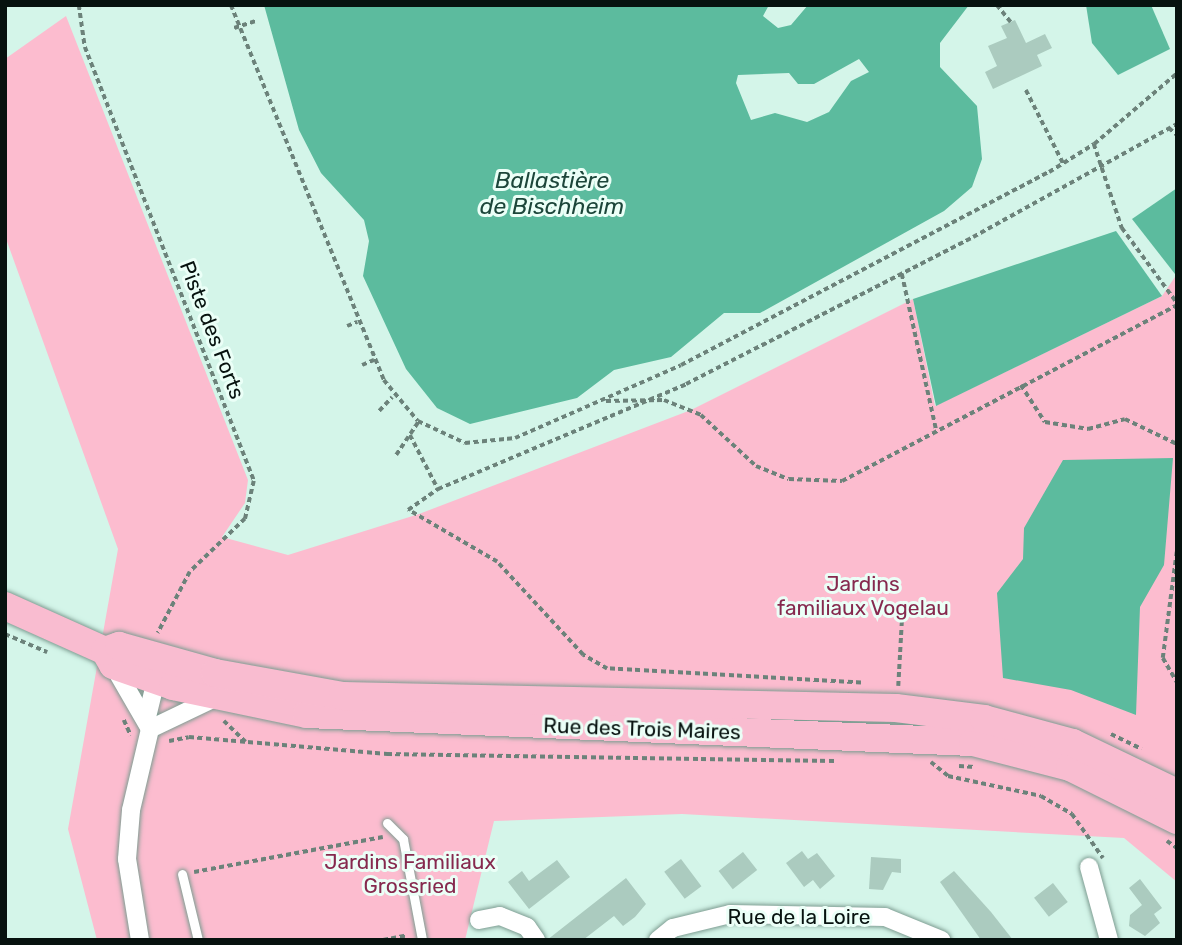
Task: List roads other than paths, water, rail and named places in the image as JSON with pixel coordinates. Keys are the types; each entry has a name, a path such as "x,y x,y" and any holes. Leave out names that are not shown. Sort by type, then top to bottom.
{"main road":[{"name":"Rue des Trois Maires","path":"5,606 109,658 119,646 164,665 218,703 446,724 973,742 1070,767 1170,829"},
{"name":"Rue des Trois Maires","path":"164,665 343,696 900,708 1026,727 1119,761 1177,793"}],"street":[{"path":"109,658 152,725"},
{"path":"140,940 127,859 131,810 164,665"},
{"path":"152,725 218,703"},
{"path":"1089,867 1109,940"},
{"name":"Rue de la Loire","path":"657,940 673,928 730,914 885,917 941,940"},
{"path":"479,920 500,916 527,927 536,940"}],"lane":[{"path":"387,822 398,834 421,936"},
{"path":"182,874 198,940"}],"water":[{"name":"Ballastière de Bischheim","path":"264,5 769,5 763,16 778,28 791,25 808,5 969,5 940,43 940,67 977,106 982,159 972,187 944,211 760,313 724,313 671,357 614,370 577,398 470,424 437,408 406,369 363,276 369,241 364,220 321,173 299,130","holes":["859,59 869,72 851,81 829,112 807,122 775,113 751,120 736,83 738,75 789,73 798,84 814,84"]},
{"path":"1086,5 1151,5 1170,49 1118,75 1092,43"},
{"path":"1177,188 1177,274 1175,274 1132,219"},
{"path":"1116,231 1162,296 936,406 913,299"},
{"path":"1173,458 1164,565 1140,607 1136,715 1071,690 1003,678 997,593 1023,559 1024,528 1063,460"}],"park label":[{"name":"Jardins familiaux Vogelau","path":"863,596"},
{"name":"Jardins Familiaux Grossried","path":"410,874"}]}
